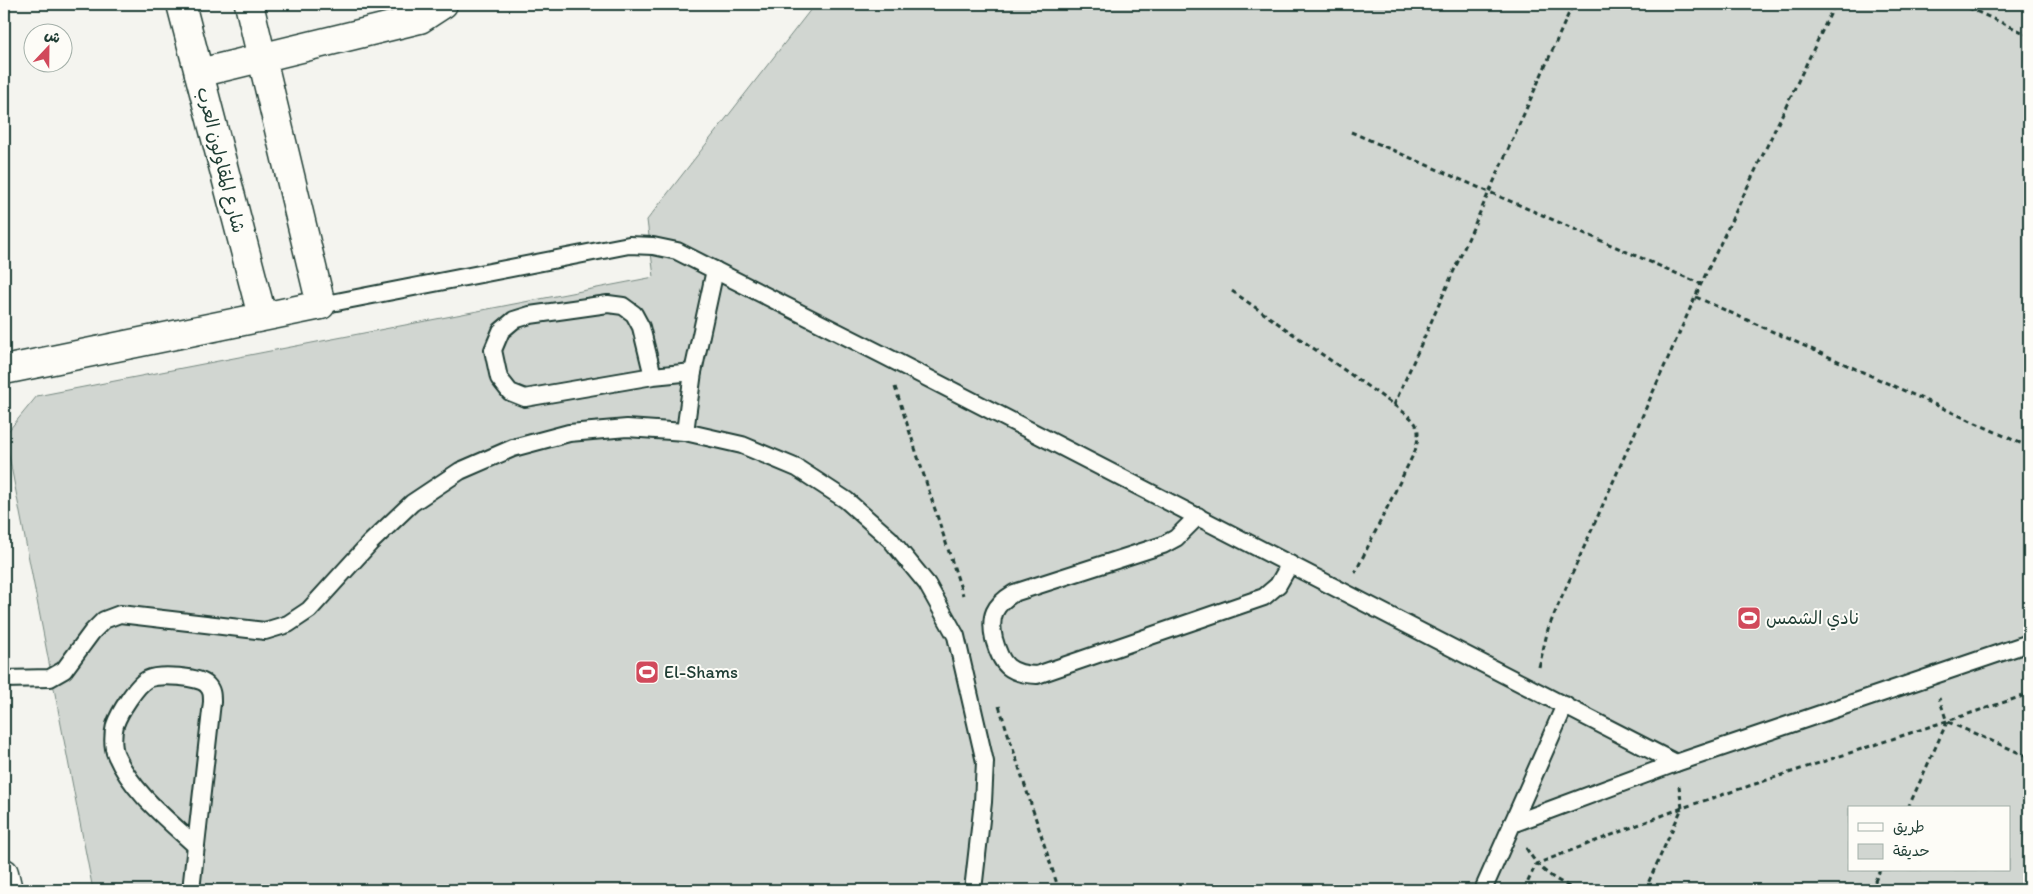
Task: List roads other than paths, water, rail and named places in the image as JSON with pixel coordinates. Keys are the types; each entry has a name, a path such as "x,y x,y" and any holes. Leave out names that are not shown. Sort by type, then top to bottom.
{"street":[{"name":"شارع المقاولون العرب","path":"181,4 262,316"},
{"path":"4,370 321,305 249,4"},
{"path":"199,73 420,19 444,4"},
{"path":"4,873 8,890"}],"lane":[{"path":"321,305 629,246 653,246 677,251 1198,516 1676,763"},
{"path":"685,432 694,372 715,270"},
{"path":"652,376 641,327 634,314 623,306 608,304 530,315 514,320 501,331 493,350 499,378 510,392 526,398 652,376 694,372"},
{"path":"4,679 50,678 64,670 72,657 104,620 120,614 265,631 288,624 309,610 370,543 412,503 460,471 513,448 569,433 627,428 685,432 742,445 797,468 846,500 890,538 927,584 956,636 985,762 983,802 973,890"},
{"path":"1198,516 1182,533 1163,545 1014,593 1002,600 994,612 991,625 999,656 1008,668 1022,674 1037,675 1264,597 1278,585 1290,564"},
{"path":"1512,824 1676,763 2029,643"},
{"path":"191,890 196,846 212,692 206,683 196,679 159,676 148,680 138,687 115,724 113,739 115,754 132,782 153,806 196,846"},
{"path":"1482,890 1565,705"}],"place":[{"name":"نادي الشمس","path":"1749,618"},
{"name":"El-Shams","path":"647,672"}]}
